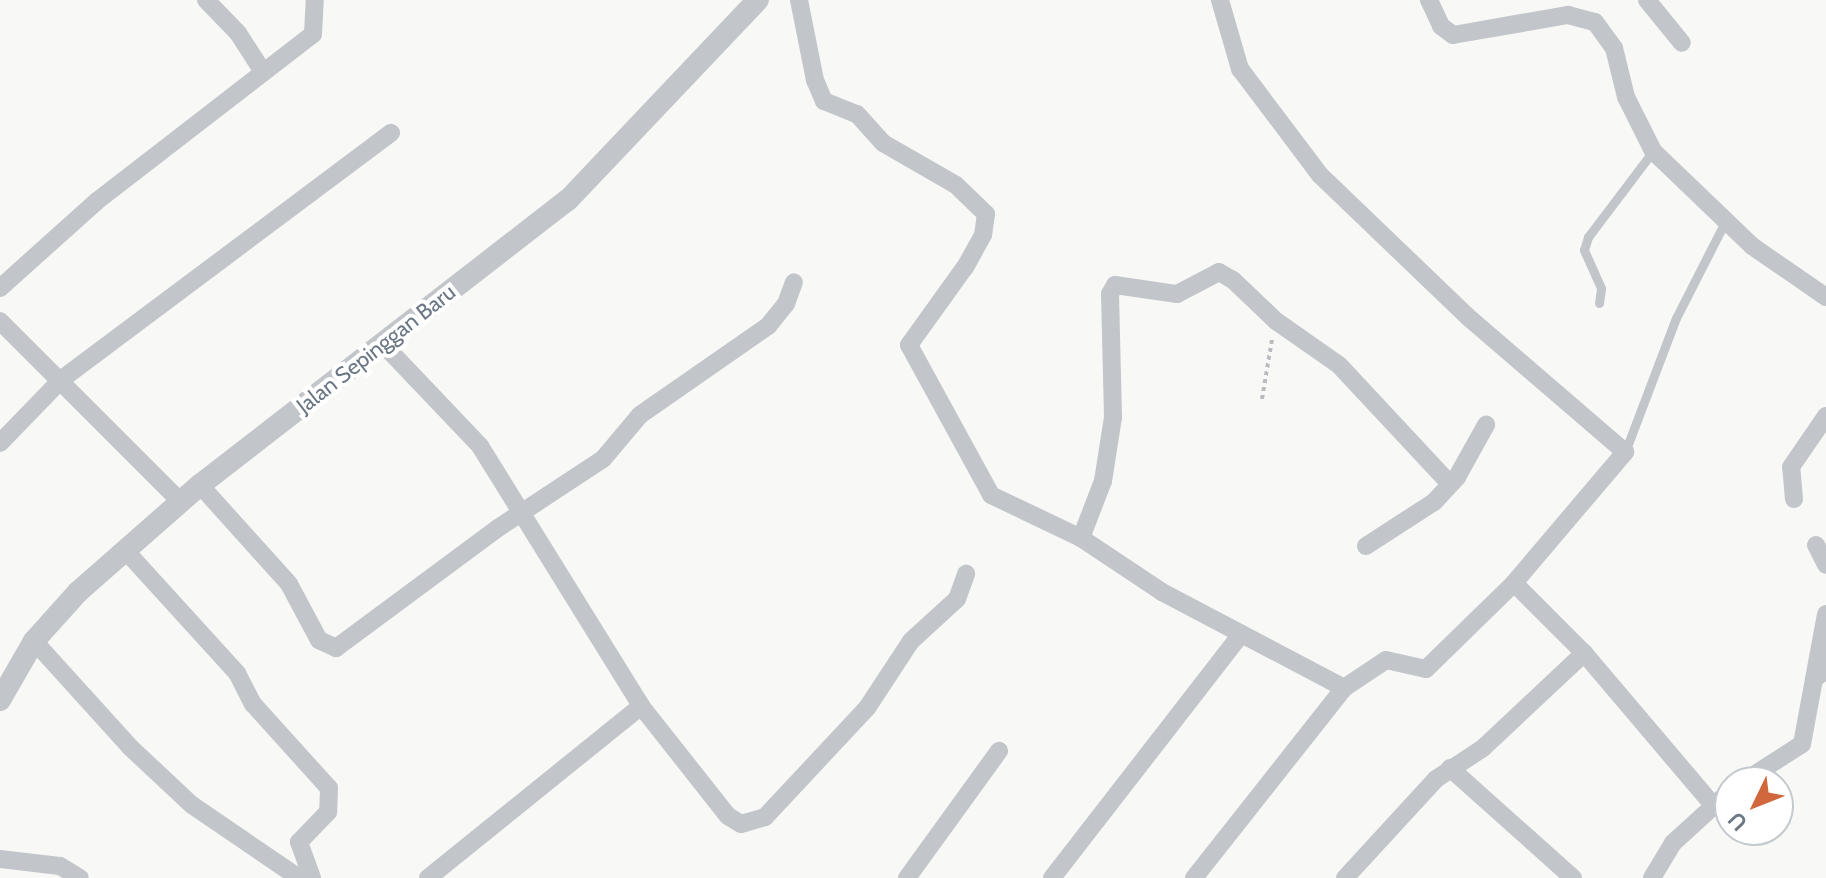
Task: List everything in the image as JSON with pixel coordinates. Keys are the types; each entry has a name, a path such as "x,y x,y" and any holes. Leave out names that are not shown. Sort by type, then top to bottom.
{"street":[{"path":"206,0 238,33 263,72"},
{"path":"0,288 97,201 313,34 315,0"},
{"name":"Jalan Sepinggan Baru","path":"0,700 34,641 125,550 200,485 568,200 758,0"},
{"path":"799,0 815,80 824,101 857,114 883,143 956,185 986,214 983,235 911,338 910,353 991,495 1081,538 1162,592 1344,688"},
{"path":"1194,878 1344,688 1386,660 1426,669 1514,583 1625,452 1467,316 1356,211 1287,137 1240,69 1220,0"},
{"path":"1429,0 1441,26 1453,35 1568,15 1595,22 1614,48 1626,97 1653,151 1725,222 1826,297"},
{"path":"1647,0 1682,43"},
{"path":"0,443 62,379 391,133"},
{"path":"1081,538 1103,481 1113,417 1110,294 1115,285 1177,294 1219,272 1276,321 1339,365 1450,484"},
{"path":"200,485 289,584 329,649 352,638 521,512 603,459 640,415 768,326 786,304 794,282"},
{"path":"0,321 62,379 181,502"},
{"path":"383,344 480,446 641,706 728,816 753,824 765,817 867,708 911,641 957,599 966,574"},
{"path":"1794,499 1791,467 1826,416"},
{"path":"1366,546 1434,502 1450,484 1486,425"},
{"path":"1816,545 1826,565"},
{"path":"125,550 237,673 253,704 329,788 328,812 299,842 312,878"},
{"path":"1514,583 1584,653 1711,803"},
{"path":"1768,766 1802,744 1820,674 1826,614"},
{"path":"1052,878 1241,634"},
{"path":"34,641 131,748 192,805 299,878"},
{"path":"1345,878 1450,768 1483,748 1584,653"},
{"path":"428,878 641,706"},
{"path":"907,878 999,751"},
{"path":"1450,768 1573,878"},
{"path":"1652,878 1673,843 1714,801"},
{"path":"0,859 60,866 80,878"}],"lane":[{"path":"1599,303 1601,288 1584,250 1588,237 1653,151"},
{"path":"1625,452 1676,318 1725,222"}],"path":[{"path":"1262,399 1276,321"}]}
